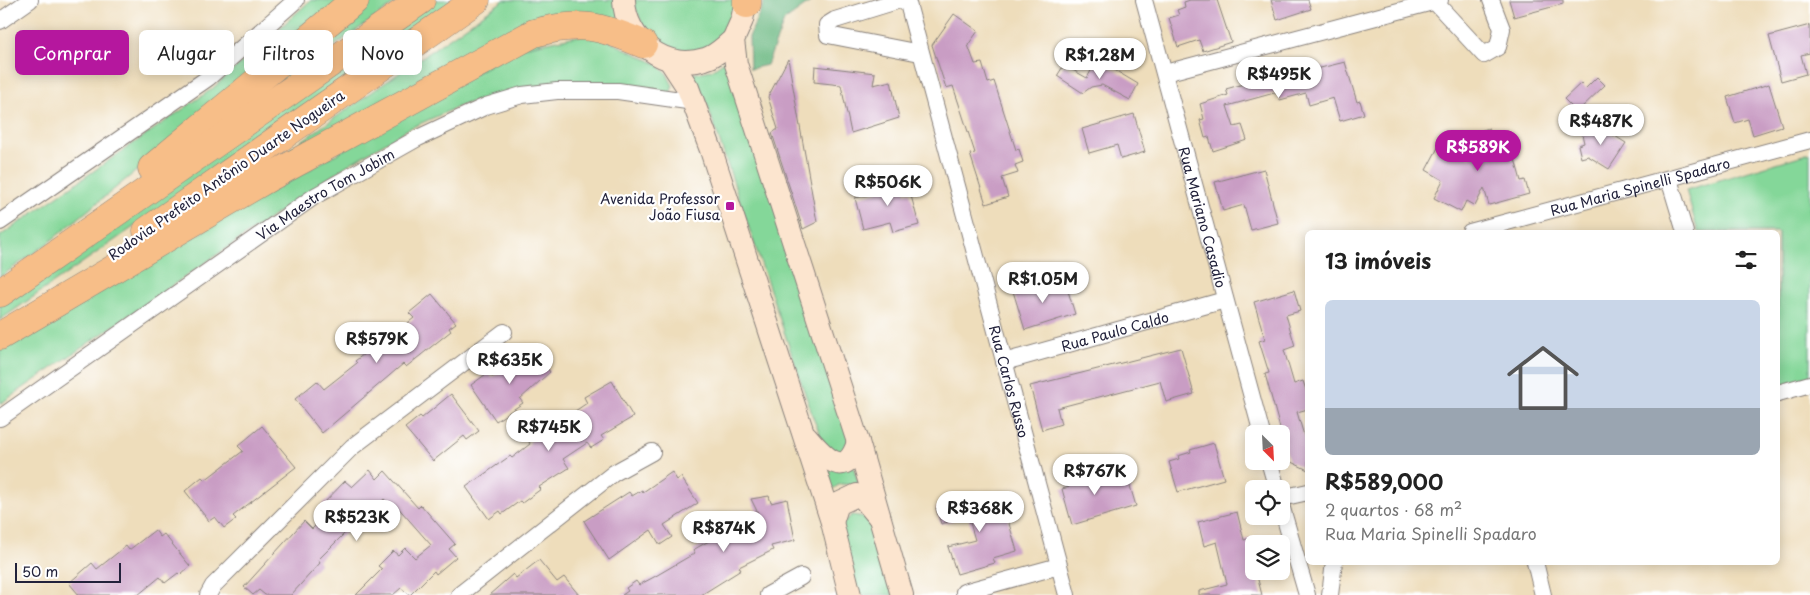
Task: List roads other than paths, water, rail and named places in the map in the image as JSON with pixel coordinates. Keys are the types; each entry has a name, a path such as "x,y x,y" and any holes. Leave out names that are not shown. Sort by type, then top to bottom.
{"highway":[{"path":"0,289 125,190 355,0"},
{"path":"0,293 421,0"},
{"name":"Rodovia Prefeito Antônio Duarte Nogueira","path":"0,335 476,0"},
{"path":"0,335 268,178 534,33 556,27 594,26 643,44"}],"main road":[{"path":"624,0 628,23 633,34 643,44 671,62 688,88 694,102 832,522 850,595"},
{"path":"671,62 705,60 715,55 733,40 742,20 747,1"},
{"path":"733,40 739,75 858,442 883,522 902,595"},
{"path":"802,431 827,459 835,463 843,463 849,460 854,455 858,442"},
{"path":"832,522 838,504 857,495 864,499 883,522"}],"street":[{"path":"0,20 30,0"},
{"path":"0,222 208,78 296,0"},
{"path":"900,0 835,20 827,25 828,35 920,53"},
{"name":"Rua Carlos Russo","path":"907,0 1067,595"},
{"name":"Rua Mariano Casadio","path":"1144,0 1260,425"},
{"path":"1165,73 1437,1 1484,55 1498,47 1502,28 1491,0"},
{"name":"Via Maestro Tom Jobim","path":"0,418 315,196 418,138 486,106 522,95 557,90 618,91 694,102"},
{"name":"Rua Maria Spinelli Spadaro","path":"1478,230 1810,140"},
{"path":"1669,179 1684,230"},
{"name":"Rua Paulo Caldo","path":"1004,362 1225,300"},
{"path":"194,595 211,591 352,447 504,332"},
{"path":"1780,392 1810,384"},
{"path":"459,595 614,474 652,452"},
{"path":"1290,496 1305,493"},
{"path":"1287,525 1307,595"},
{"path":"1330,595 1334,565"},
{"path":"1536,565 1543,595"},
{"path":"964,592 1059,566"},
{"path":"768,595 801,577"}],"place":[{"name":"Avenida Professor João Fiusa","path":"730,206"}]}
